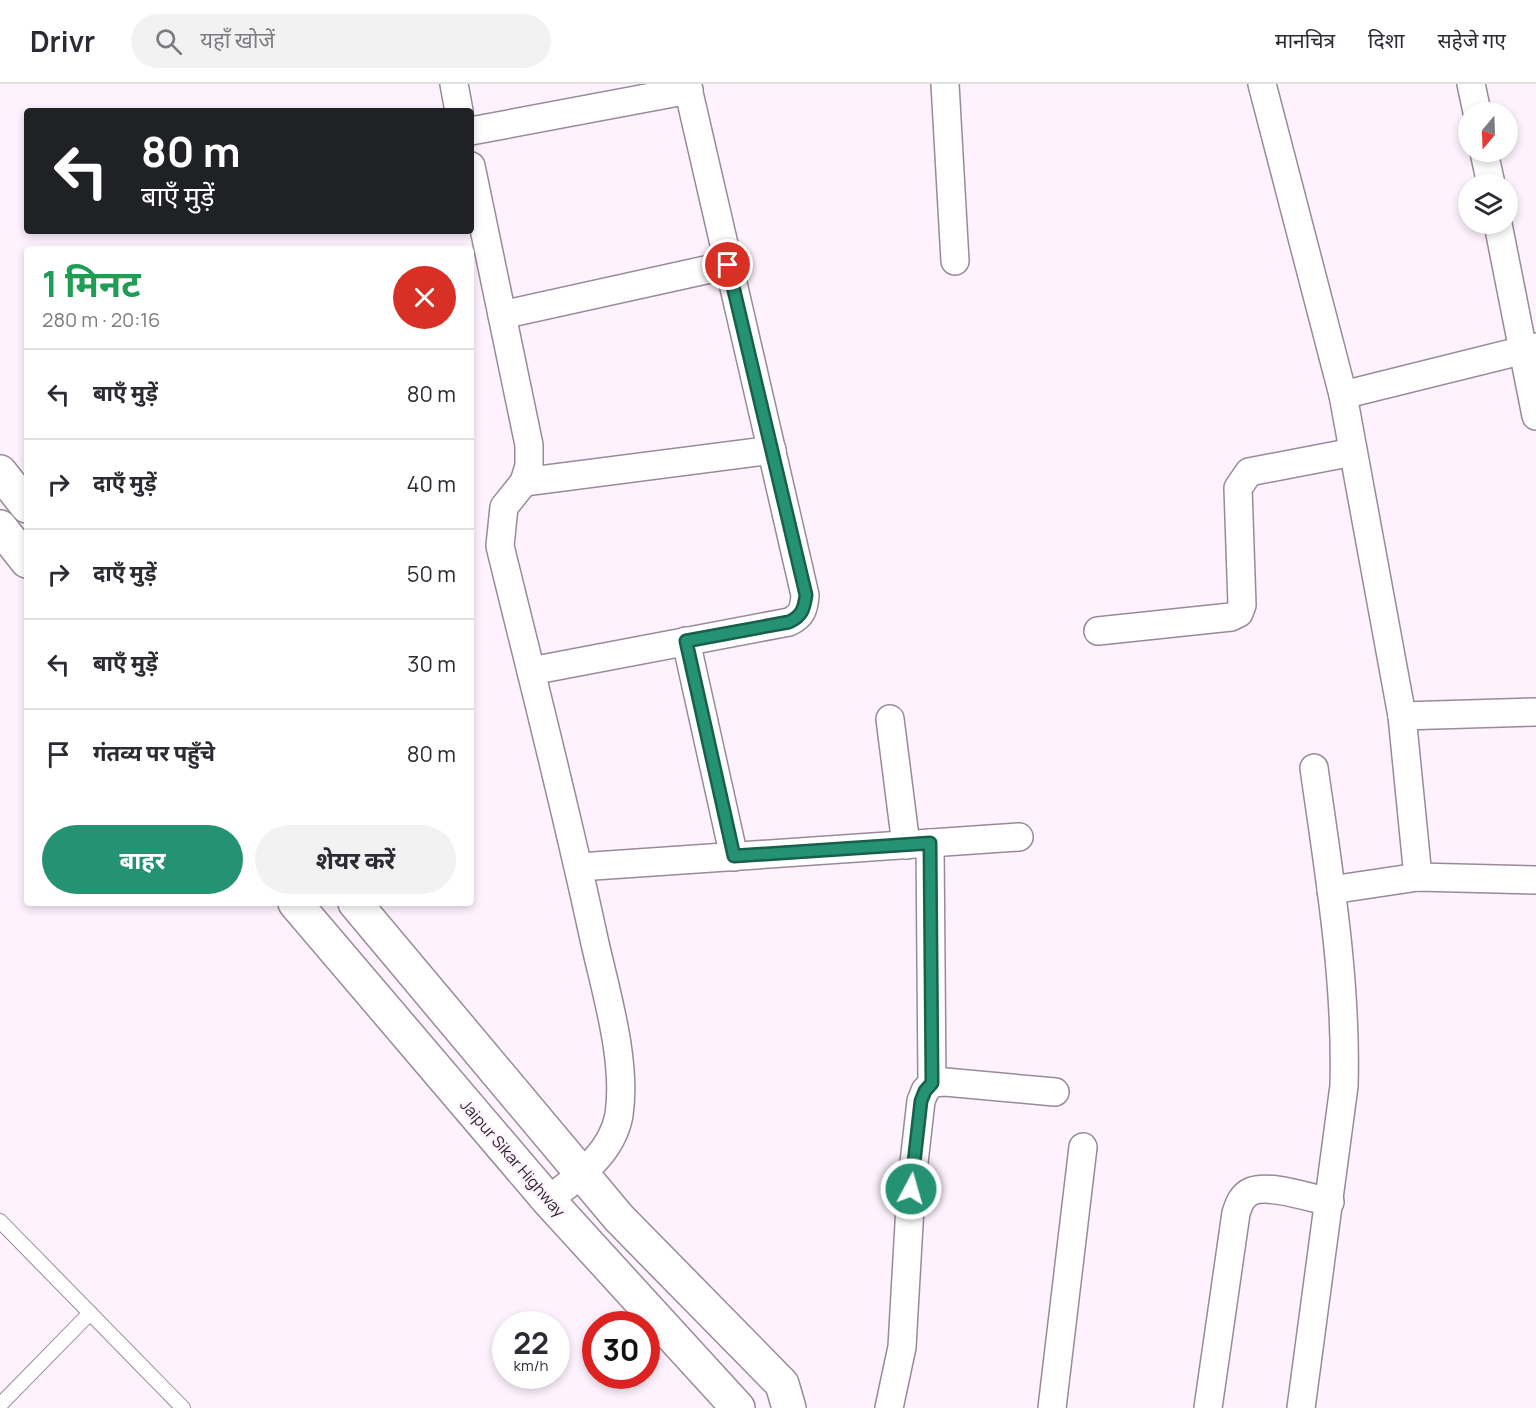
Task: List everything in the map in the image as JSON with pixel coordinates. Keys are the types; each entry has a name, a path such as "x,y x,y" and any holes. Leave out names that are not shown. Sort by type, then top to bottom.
{"main road":[{"path":"0,472 24,502"},
{"path":"0,527 24,557"},
{"name":"Jaipur Sikar Highway","path":"298,906 548,1200 738,1408"},
{"path":"357,906 619,1218 782,1384 789,1408"}],"street":[{"path":"454,84 458,108"},
{"path":"945,84 955,261"},
{"path":"1262,84 1343,395 1402,716 1418,877"},
{"path":"1471,84 1474,102"},
{"path":"474,130 688,87 806,595 805,606 799,617 789,622 531,670"},
{"path":"474,180 529,445 529,466 524,482 504,507 500,546 579,867 615,1034 620,1083 618,1115 611,1138 581,1175 548,1200"},
{"path":"1501,234 1530,348 1536,416"},
{"path":"502,315 728,265"},
{"path":"1343,395 1530,348"},
{"path":"524,482 772,450"},
{"path":"1098,631 1231,617 1239,613 1242,605 1238,488 1241,479 1250,472 1353,452"},
{"path":"686,641 734,856"},
{"path":"1402,716 1536,712"},
{"path":"889,1408 902,1347 911,1189 921,1101 925,1091 932,1083 918,844 890,719"},
{"path":"1302,1408 1330,1202 1344,1086 1345,1056 1331,890 1314,768"},
{"path":"579,867 1019,837"},
{"path":"1331,890 1418,877 1536,880"},
{"path":"932,1083 1055,1092"},
{"path":"1052,1408 1083,1147"},
{"path":"1208,1408 1236,1213 1242,1198 1252,1191 1269,1189 1330,1202"}],"lane":[{"path":"0,1221 183,1408"},
{"path":"0,1405 90,1313"}],"route":[{"path":"728,265 806,595 805,606 799,617 789,622 686,641 734,856 930,843 932,1083 925,1091 921,1101 911,1189"}]}
